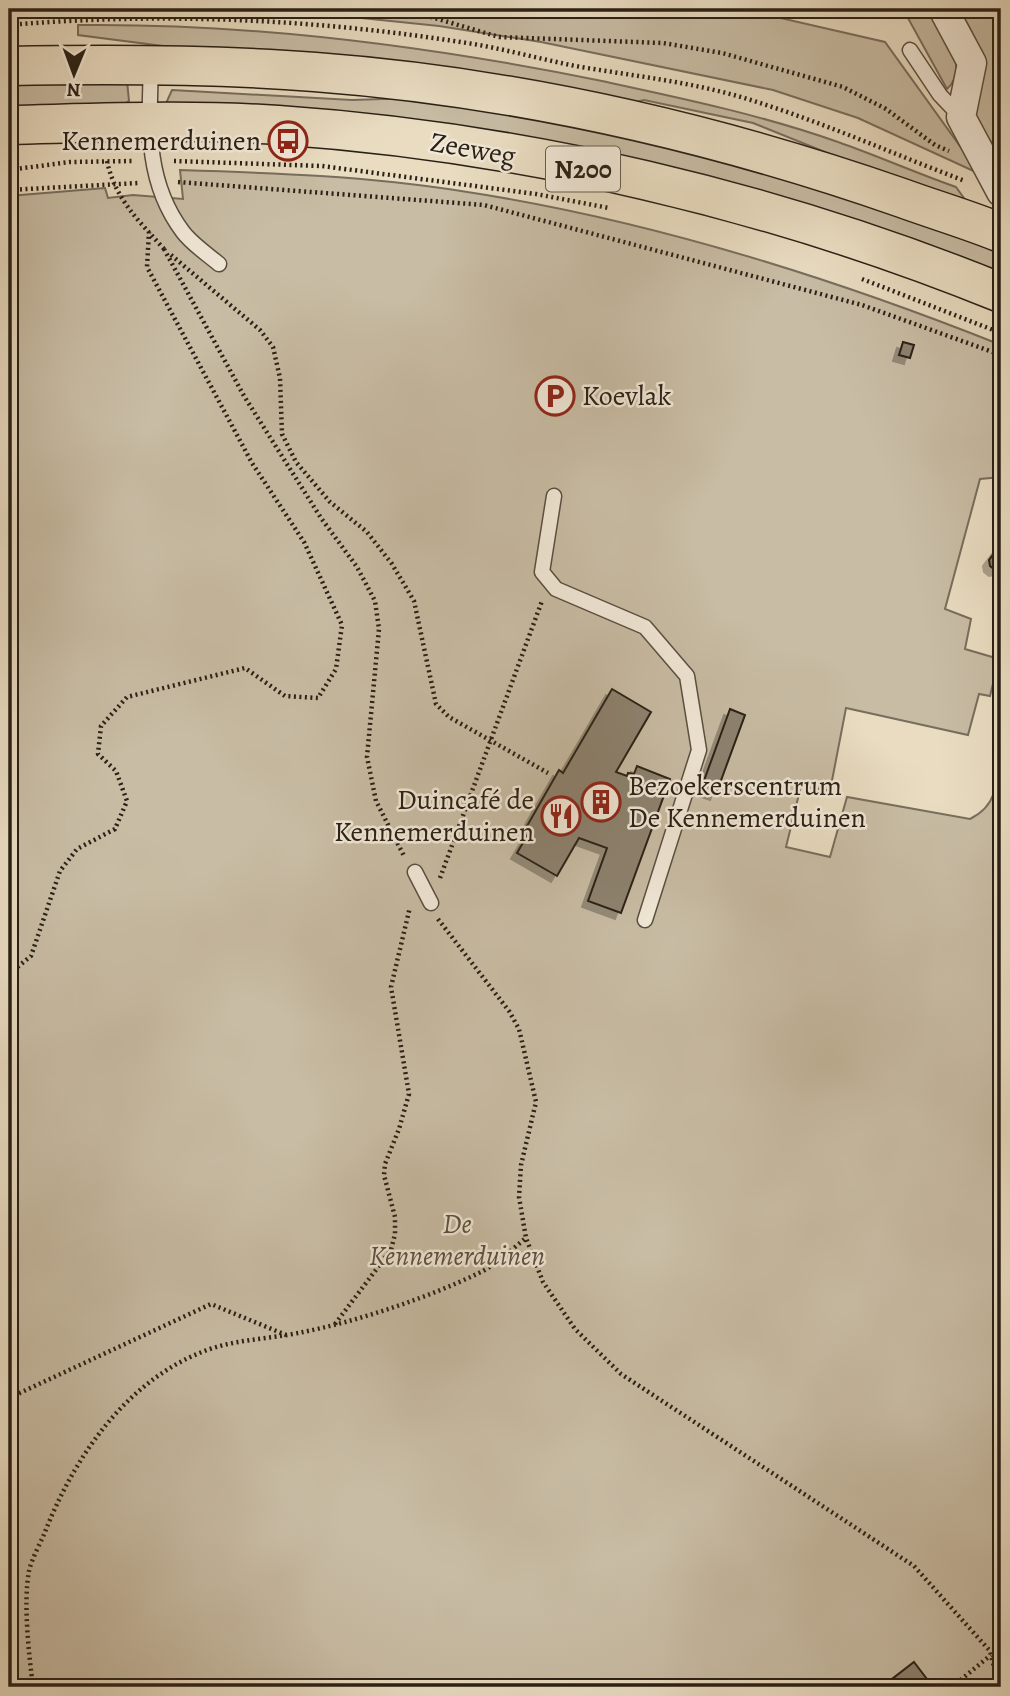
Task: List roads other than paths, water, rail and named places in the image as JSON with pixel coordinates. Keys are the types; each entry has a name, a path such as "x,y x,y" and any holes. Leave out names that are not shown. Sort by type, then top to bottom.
{"main road":[{"name":"Zeeweg","path":"9,66 151,65 315,72 415,83 653,125 999,222"},
{"name":"Zeeweg","path":"9,125 149,121 277,125 447,143 719,197 924,261 1001,293"}],"street":[{"path":"943,9 972,63 961,117 996,181"}],"lane":[{"path":"910,50 940,95 961,117"},
{"path":"151,65 151,161 157,182 183,233 219,264"},
{"path":"554,496 542,572 556,589 646,627 687,676 699,751 645,920"},
{"path":"415,872 431,903"}],"place":[{"name":"Kennemerduinen","path":"288,141"},
{"name":"Koevlak","path":"555,396"},
{"name":"Bezoekerscentrum De Kennemerduinen","path":"601,802"},
{"name":"Duincafé de Kennemerduinen","path":"561,816"}],"park label":[{"name":"De Kennemerduinen","path":"457,1240"}]}
